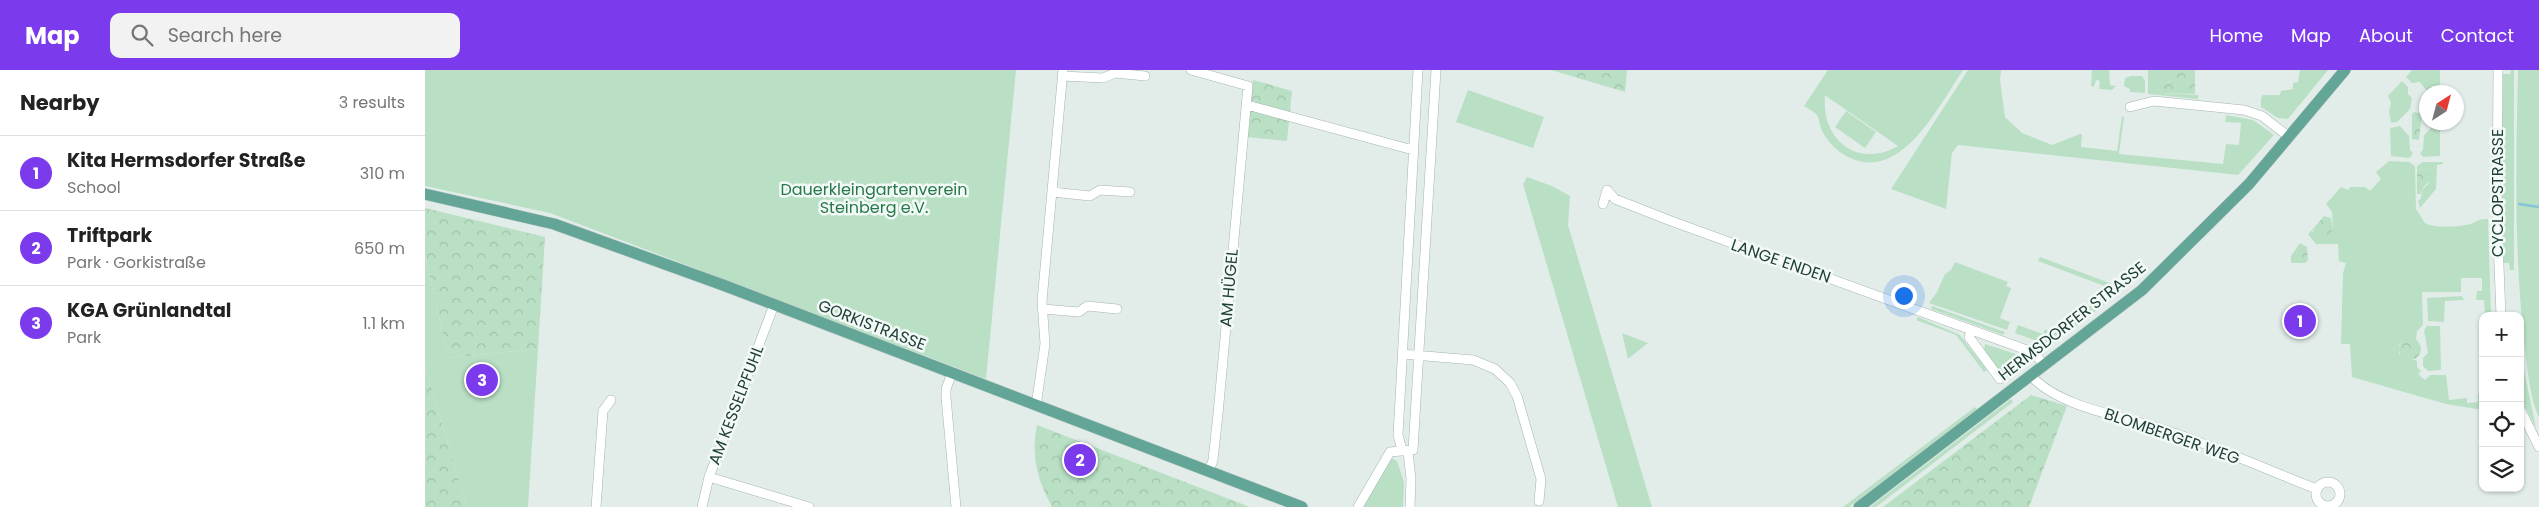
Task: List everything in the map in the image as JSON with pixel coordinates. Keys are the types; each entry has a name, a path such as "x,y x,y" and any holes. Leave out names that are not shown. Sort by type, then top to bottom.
{"main road":[{"name":"HERMSDORFER STRASSE","path":"1859,507 2142,290 2249,184 2345,70"},
{"name":"GORKISTRASSE","path":"425,194 554,224 774,305 1302,507"}],"street":[{"name":"AM HÜGEL","path":"1191,70 1248,86 1218,414 1213,460 1209,471"},
{"path":"1410,507 1411,479 1405,450 1398,435 1418,70"},
{"path":"1358,507 1390,452 1413,450 1436,70"},
{"name":"CYCLOPSTRASSE","path":"2498,70 2497,215 2501,312"},
{"path":"1036,406 1045,344 1043,309 1063,73 1103,78 1115,74 1145,76"},
{"path":"2130,107 2146,101 2154,101 2244,110 2262,116 2289,137"},
{"path":"1247,105 1413,150"},
{"path":"1413,164 1430,165"},
{"path":"1052,192 1090,196 1100,190 1130,192"},
{"name":"LANGE ENDEN","path":"1603,204 1607,190 1615,199 1681,225 2035,353 2044,366"},
{"name":"AM KESSELPFUHL","path":"702,507 709,476 774,305"},
{"path":"1043,309 1079,312 1087,306 1117,309"},
{"path":"1971,330 1969,337 2000,379"},
{"path":"1402,354 1473,360 1495,369 1510,383 1517,396 1541,479 1539,501"},
{"path":"952,373 946,397 956,507"},
{"name":"BLOMBERGER WEG","path":"2031,376 2048,391 2123,420 2156,427 2317,489"},
{"path":"596,507 603,411 611,400"},
{"path":"2524,417 2539,447"},
{"path":"709,476 809,507"}],"green space":[{"name":"Dauerkleingartenverein Steinberg e.V.","path":"425,70 1016,70 986,379 550,213 425,186"},
{"path":"1551,70 1627,70 1625,92"},
{"path":"1828,70 1963,70 1928,123 1913,140 1897,153 1880,161 1861,161 1840,152 1825,137 1817,115 1804,106","holes":["1826,96 1898,146 1883,152 1869,154 1856,152 1845,146 1829,126 1825,112"]},
{"path":"1968,70 2001,70 2000,80 2005,117 2022,133 2052,145 2082,134 2081,147 2117,151 2122,116 2124,117 2119,154 2223,164 2226,144 2239,145 2241,123 2225,122 2226,115 2253,120 2274,135 2238,175 1958,145 1952,153 1946,209 1891,189"},
{"path":"2092,70 2109,70 2110,85 2116,86 2112,90 2099,89 2100,81 2096,80 2094,87 2091,86"},
{"path":"2148,70 2180,70 2170,81 2158,84 2157,93 2198,95 2198,99 2148,94"},
{"path":"2180,70 2195,70 2195,94 2157,93 2158,84 2170,81"},
{"path":"2300,70 2328,70 2288,119 2278,118 2261,107 2263,95 2280,95 2281,91 2293,89 2293,83 2298,82"},
{"path":"2412,70 2440,70 2440,85 2422,85 2420,82 2412,83 2406,77"},
{"path":"2511,70 2514,70 2514,270 2510,270 2509,263 2503,263 2501,169 2503,74 2510,74"},
{"path":"2518,70 2539,70 2539,418 2527,370 2524,312 2521,312 2521,307 2516,172"},
{"path":"2142,76 2145,80 2145,93 2130,92 2130,89 2124,86 2125,78"},
{"path":"1253,80 1292,91 1287,141 1246,137"},
{"path":"2402,81 2408,87 2408,94 2412,98 2410,109 2397,122 2391,123 2389,112 2391,103 2388,96"},
{"path":"1468,90 1544,117 1533,148 1456,122"},
{"path":"1846,111 1876,132 1865,148 1835,127"},
{"path":"2414,112 2419,113 2419,140 2412,139 2412,114"},
{"path":"2400,126 2409,136 2410,150 2413,153 2410,158 2391,156 2390,128"},
{"path":"2429,130 2440,130 2440,156 2423,157 2420,153 2423,150 2424,135"},
{"path":"2389,161 2409,162 2415,166 2416,209 2425,223 2429,225 2456,226 2488,219 2491,312 2485,312 2484,300 2476,300 2477,291 2482,291 2482,278 2461,278 2461,292 2422,292 2423,325 2417,331 2416,340 2403,340 2399,345 2399,354 2417,361 2417,367 2421,371 2418,374 2425,380 2430,375 2446,375 2449,400 2467,398 2467,403 2478,402 2479,394 2479,409 2446,404 2352,377 2350,344 2341,344 2343,273 2346,263 2339,261 2338,244 2316,244 2308,234 2312,230 2312,232 2333,230 2332,212 2326,204 2341,187 2348,190 2350,187 2365,187 2370,191 2381,179 2376,172"},
{"path":"2423,162 2443,162 2443,164 2437,165 2436,189 2420,208 2418,201 2421,198 2422,190 2428,184 2432,170 2417,169 2417,166"},
{"path":"2417,169 2432,170 2432,175 2421,194 2417,194"},
{"path":"1527,177 1552,186 1570,196 1568,225 1652,507 1618,507 1523,184"},
{"path":"425,208 545,237 538,349 448,358 425,255"},
{"path":"2324,216 2331,218 2333,230 2328,235 2317,236 2312,230"},
{"path":"2300,243 2307,247 2308,260 2305,263 2291,263 2291,256"},
{"path":"425,255 448,358 538,349 528,507 467,507 425,366"},
{"path":"2040,257 2123,288 2115,296 2105,292 2107,287 2038,261"},
{"path":"1955,262 2008,282 2006,286 2011,288 2000,318 2010,322 2007,330 1929,303 1937,292 1945,274 1951,270"},
{"path":"2462,296 2464,300 2445,301 2444,322 2428,321 2427,298"},
{"path":"2089,298 2105,304 2050,346 2015,333 2018,325 2043,334 2045,329 2052,335 2092,304"},
{"path":"1932,306 2005,332 2003,335 1931,309"},
{"path":"1918,317 1960,335 1987,370 1984,372 1956,335 1916,320"},
{"path":"2427,326 2440,326 2441,370 2428,371 2423,366 2423,358 2428,353 2424,330"},
{"path":"1622,333 1648,343 1628,359"},
{"path":"2410,338 2418,341 2421,349 2418,357 2410,360 2402,357 2399,349 2402,341"},
{"path":"1985,344 2028,358 2030,361 2006,380 1984,350"},
{"path":"425,366 467,507 425,507"},
{"path":"2524,370 2536,428 2524,405"},
{"path":"2031,395 2067,406 2029,507 1883,507"},
{"path":"2011,399 2013,402 1876,507 1870,507"},
{"path":"1975,407 1977,409 1849,507 1843,507"},
{"path":"1037,425 1250,507 1052,507 1042,487 1035,458"},
{"path":"1391,458 1397,461 1404,482 1403,507 1361,507"}],"waterway":[{"path":"2519,204 2539,207"}],"place":[{"name":"Kita Hermsdorfer Straße","path":"2300,321"},
{"name":"KGA Grünlandtal","path":"482,380"},
{"name":"Triftpark","path":"1080,460"}]}
